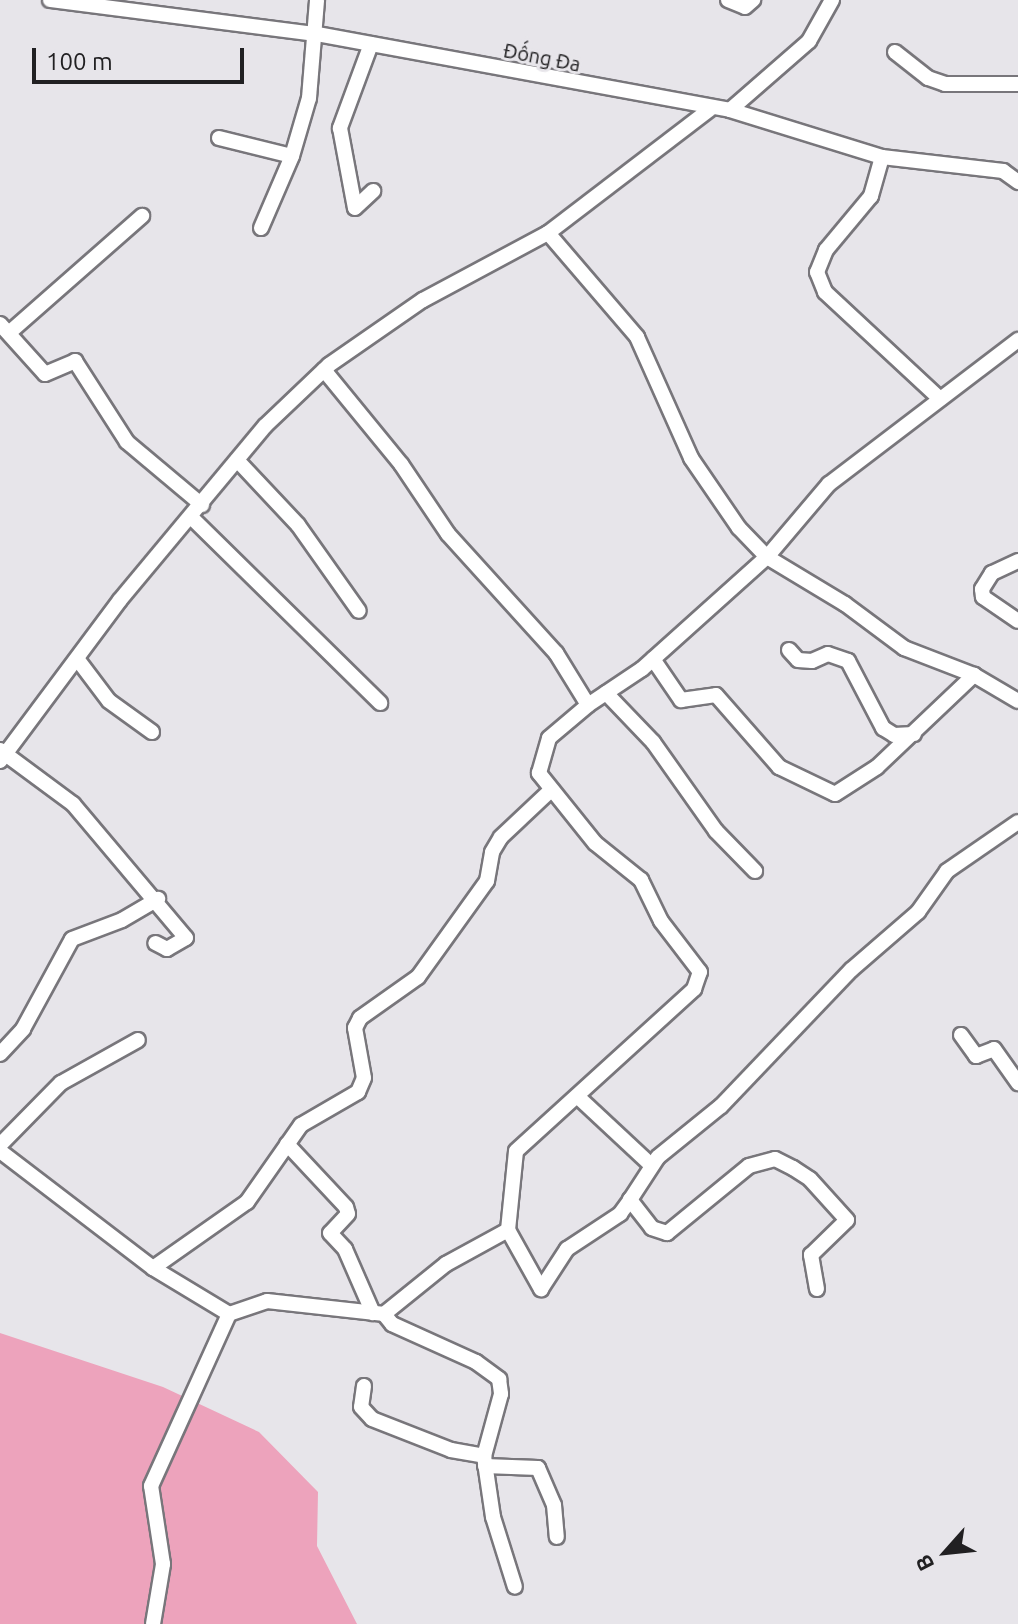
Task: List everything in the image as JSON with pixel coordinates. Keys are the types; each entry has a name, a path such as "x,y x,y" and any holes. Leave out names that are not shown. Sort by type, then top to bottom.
{"street":[{"name":"Đống Đa","path":"50,0 317,34 709,110 730,110 882,157 1003,171 1018,182"},
{"path":"261,228 292,156 309,98 317,34 317,0"},
{"path":"728,0 745,7 753,0"},
{"path":"730,110 809,41 832,0"},
{"path":"371,44 340,128 355,208 373,191"},
{"path":"895,52 937,82 1018,84"},
{"path":"155,943 167,949 186,938 158,899 73,804 2,754 78,660 120,600 192,518 265,426 324,370 423,300 548,233 709,110"},
{"path":"219,138 292,156"},
{"path":"882,157 871,196 826,250 817,272 825,292 940,399"},
{"path":"142,216 5,328 45,374 75,361 127,442 202,505"},
{"path":"548,233 637,337 691,458 739,528 767,557 845,604 904,648 974,675 1018,701"},
{"path":"1018,340 829,484 767,557 653,659 588,705 549,738 539,773 595,843 641,880 661,921 700,972 694,989 516,1151 508,1230 541,1289 567,1249 620,1214 651,1165 721,1106 851,970 918,912 947,871 1018,822"},
{"path":"324,370 401,464 448,534 556,653 588,705"},
{"path":"237,460 298,525 359,611"},
{"path":"192,518 380,703"},
{"path":"1018,561 992,573 982,589 983,597 1018,621"},
{"path":"789,650 798,660 812,661 828,654 848,661 883,728 894,735 914,734"},
{"path":"653,659 681,700 716,695 779,767 835,794 914,734 974,675"},
{"path":"78,660 109,701 152,732"},
{"path":"606,693 653,742 722,838 755,871"},
{"path":"153,1268 247,1202 301,1125 362,1087 355,1028 360,1018 418,977 487,881 492,852 501,837 551,790"},
{"path":"0,1054 23,1029 72,939 122,920 158,899"},
{"path":"961,1035 976,1056 994,1049 1018,1083"},
{"path":"138,1040 61,1083 0,1148 153,1268 229,1314"},
{"path":"578,1097 651,1165"},
{"path":"287,1144 346,1207 348,1214 330,1233 345,1249 378,1313 402,1330 476,1362 499,1379 501,1394 484,1461 495,1529 515,1587"},
{"path":"630,1200 652,1228 667,1233 749,1166 775,1159 810,1179 847,1220 811,1255 817,1289"},
{"path":"153,1624 163,1564 151,1486 229,1314 267,1301 378,1313 446,1264 508,1230"},
{"path":"364,1386 361,1407 372,1419 400,1433 484,1461 538,1468 554,1505 557,1537"}],"shaded area":[{"path":"0,1333 163,1387 259,1432 318,1492 317,1546 357,1624 0,1624"}]}
